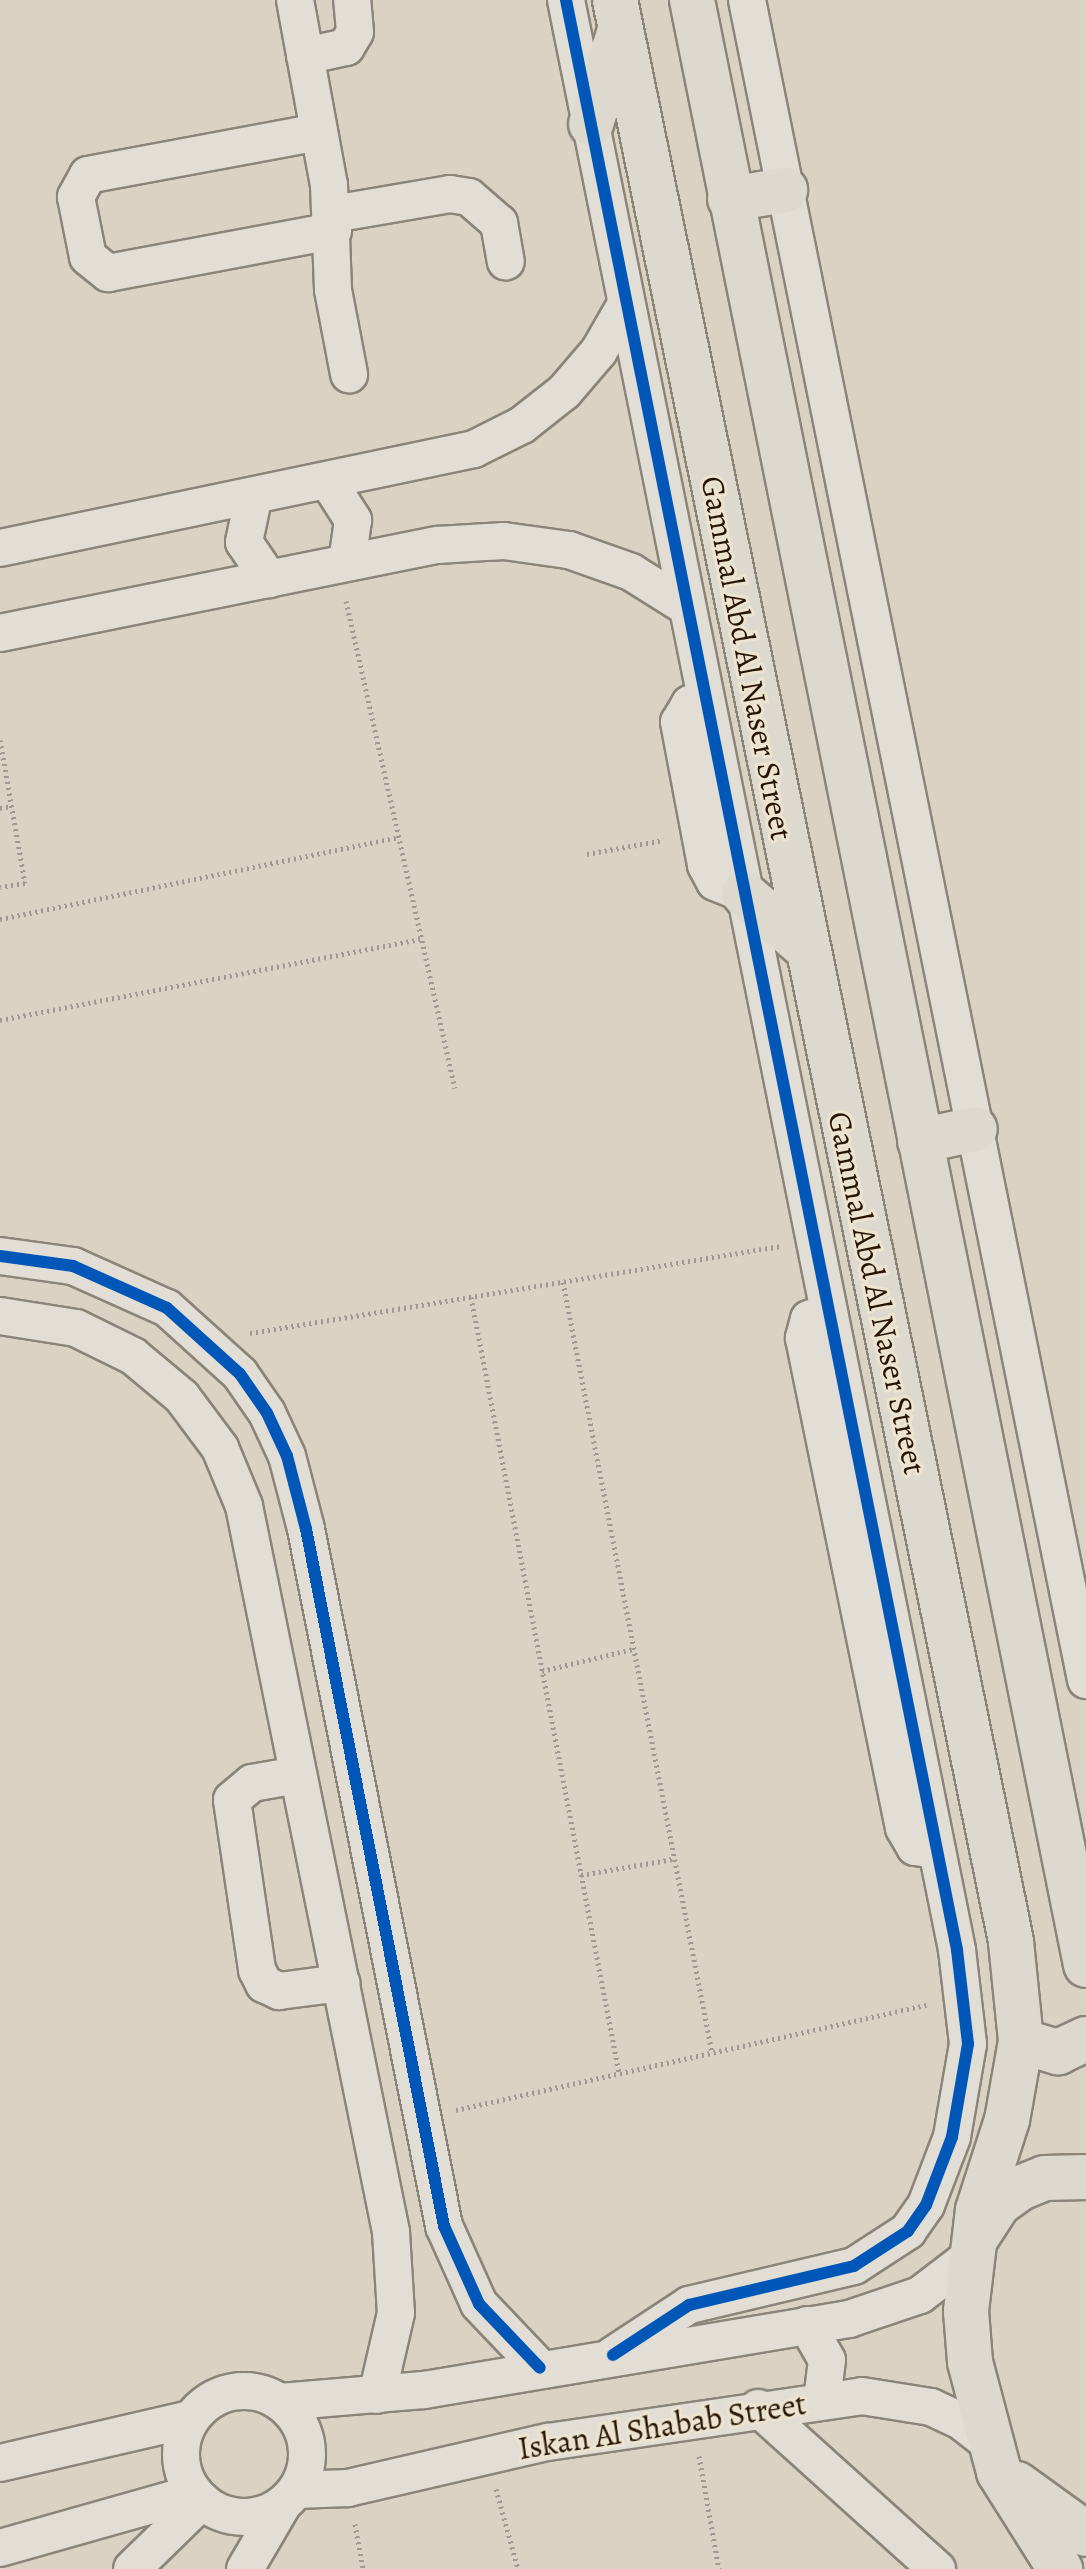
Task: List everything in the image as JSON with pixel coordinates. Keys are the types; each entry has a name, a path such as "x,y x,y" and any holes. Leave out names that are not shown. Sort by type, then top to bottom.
{"main road":[{"path":"692,0 1086,1965"},
{"path":"591,124 618,14"},
{"name":"Gammal Abd Al Naser Street","path":"618,14 804,946 1008,1926 1021,2041 1016,2084 971,2256 970,2362 999,2472 1060,2569"},
{"path":"730,199 785,190"},
{"path":"744,894 804,946"},
{"path":"920,1141 975,1129"},
{"path":"1021,2041 1058,2052 1086,2039"},
{"path":"971,2256 981,2225 1020,2188 1045,2178 1086,2177"},
{"path":"999,2472 1086,2534"}],"street":[{"path":"295,0 333,222 333,290 349,374"},
{"path":"305,56 339,51 352,40 352,0"},
{"path":"566,0 966,1996 964,2090 939,2176 908,2231 854,2266 689,2305 613,2355"},
{"path":"747,0 1086,1680"},
{"path":"319,132 88,175 76,197 90,264 108,273 450,194 469,197 499,223 506,261"},
{"path":"0,548 330,484 474,449 522,425 564,392 599,351 626,304"},
{"path":"330,484 353,520 343,564"},
{"path":"253,499 244,542 269,579"},
{"path":"0,633 438,545 517,542 569,550 631,572 687,607"},
{"path":"705,699 690,704 679,722 700,834 709,875 744,894"},
{"path":"0,1256 73,1266 122,1283 208,1340 240,1374 287,1456 422,2118 458,2267 479,2304 540,2368"},
{"path":"0,1316 76,1328 133,1356 182,1397 220,1448 244,1506 341,1983 396,2273 390,2353 377,2395"},
{"path":"298,1775 244,1786 232,1800 257,1970 264,1984 279,1991 341,1983"},
{"path":"198,2497 180,2456 191,2419 205,2404 232,2393 280,2402 377,2395 886,2311 920,2295 971,2256"},
{"path":"807,2325 827,2360 822,2400"},
{"name":"Iskan Al Shabab Street","path":"290,2497 348,2488 486,2455 758,2408 862,2396 931,2407 987,2441 999,2472"},
{"path":"245,2569 290,2497 306,2442 294,2415 280,2402"},
{"path":"758,2408 937,2569"},
{"path":"0,2463 191,2419"},
{"path":"0,2548 198,2497 246,2518 290,2497"},
{"path":"132,2569 198,2497"},
{"path":"0,2567 6,2569"}],"path":[{"path":"343,564 455,1088"},
{"path":"0,740 25,883 0,887"},
{"path":"0,808 11,806"},
{"path":"587,854 700,834"},
{"path":"0,918 399,837"},
{"path":"0,1020 421,939"},
{"path":"208,1340 814,1240"},
{"path":"563,1282 712,2053"},
{"path":"471,1297 619,2073"},
{"path":"542,1671 633,1649"},
{"path":"581,1875 674,1859"},
{"path":"422,2118 966,1996"},
{"path":"693,2419 719,2569"},
{"path":"486,2455 518,2569"},
{"path":"348,2488 363,2569"}],"cycle path":[{"path":"566,0 957,1950 968,2044 952,2137 926,2205 908,2231 854,2266 689,2305 613,2355"},
{"path":"0,1256 73,1266 167,1308 240,1374 267,1413 287,1456 306,1529 444,2226 479,2304 540,2368"}]}
